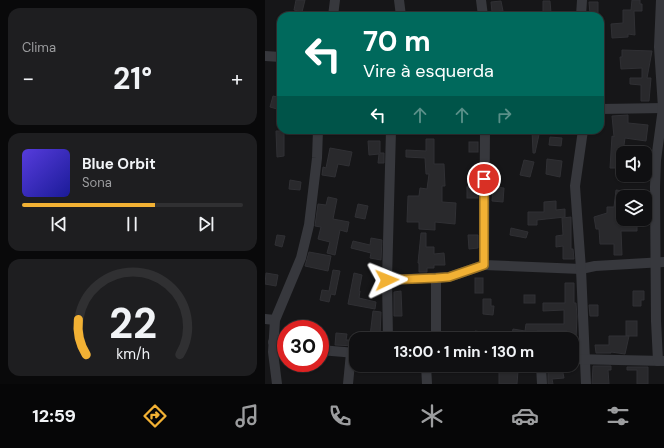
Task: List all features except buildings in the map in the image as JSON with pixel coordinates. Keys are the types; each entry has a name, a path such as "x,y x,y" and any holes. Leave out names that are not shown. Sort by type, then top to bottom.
{"street":[{"path":"334,12 335,0"},
{"path":"399,0 400,12"},
{"path":"481,0 482,12"},
{"path":"581,12 582,0"},
{"path":"579,359 661,361 657,345 660,262 655,187 656,160 663,108 659,47 661,0"},
{"path":"265,56 277,57"},
{"path":"604,109 663,108"},
{"path":"277,384 270,319 301,258 309,224 317,158 318,134"},
{"path":"387,332 391,134"},
{"path":"484,265 485,134"},
{"path":"582,134 575,186 581,268 586,384"},
{"path":"387,280 449,277 484,265 581,268 660,262"},
{"path":"436,278 436,332"},
{"path":"273,342 277,343"},
{"path":"329,351 349,353"},
{"path":"348,384 350,372"},
{"path":"426,372 427,384"},
{"path":"541,372 542,384"}],"route":[{"path":"387,280 449,277 484,265 484,179"}]}
